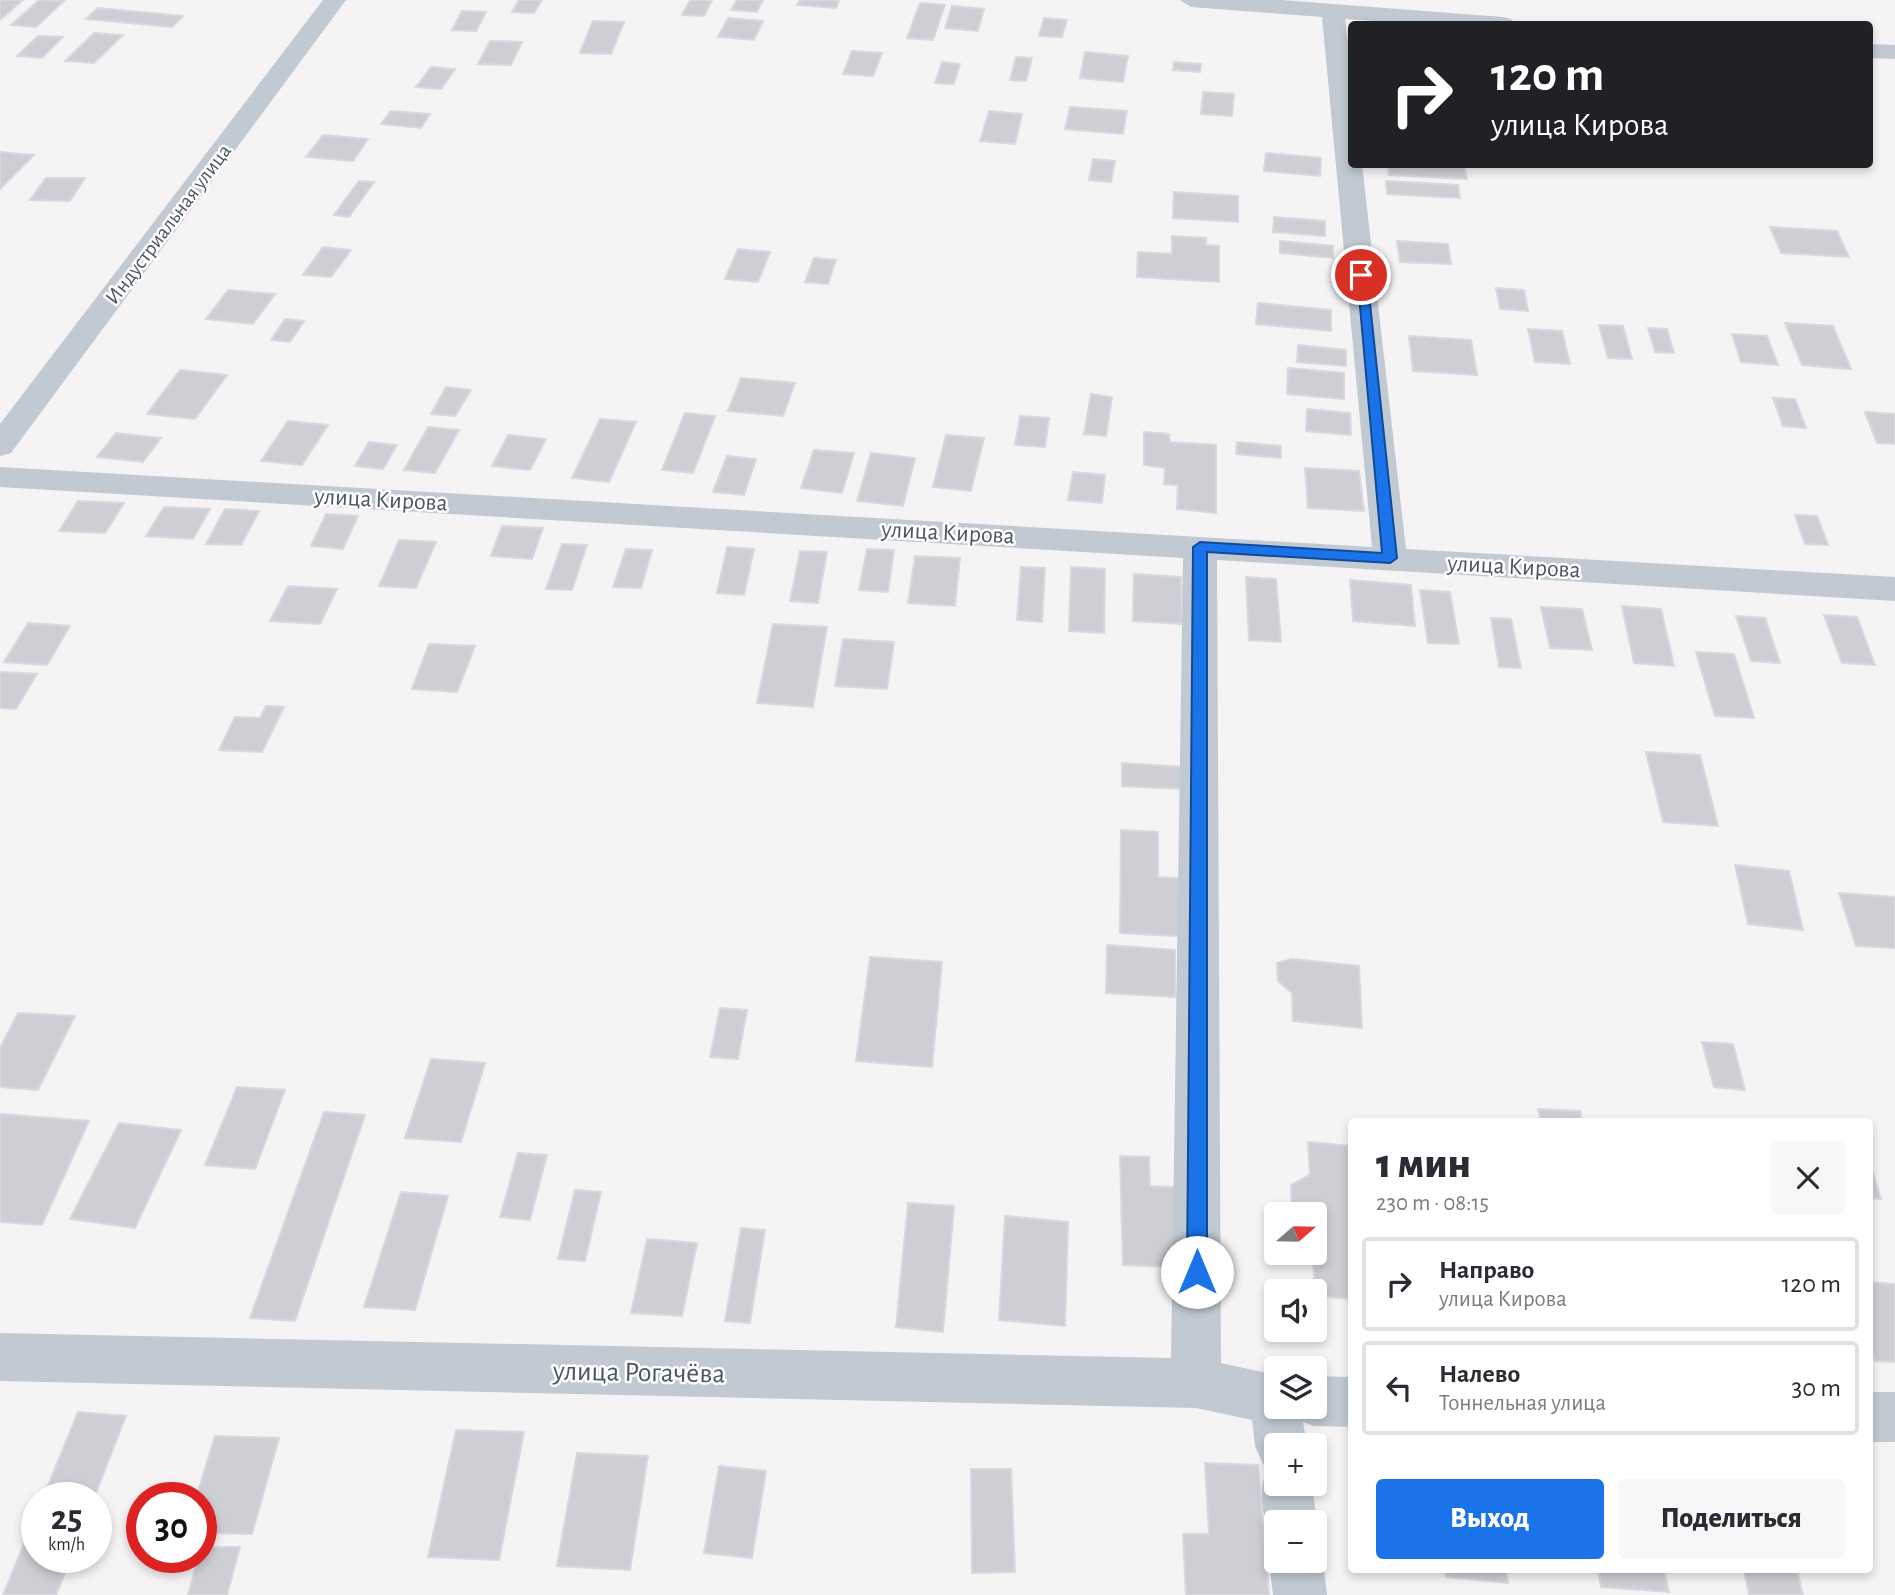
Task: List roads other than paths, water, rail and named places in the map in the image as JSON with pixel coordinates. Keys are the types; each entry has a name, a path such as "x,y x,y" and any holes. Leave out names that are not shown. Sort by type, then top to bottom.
{"street":[{"name":"Индустриальная улица","path":"0,446 335,0"},
{"path":"1191,0 1460,21"},
{"path":"1333,12 1348,156"},
{"path":"1873,51 1895,52"},
{"path":"1349,168 1390,558"},
{"name":"улица Кирова","path":"0,477 1895,589"},
{"path":"1196,1383 1200,547"},
{"name":"улица Рогачёва","path":"0,1357 1196,1383 1264,1398"},
{"path":"1327,1401 1348,1402"},
{"path":"1873,1417 1895,1417"},
{"path":"1297,1573 1300,1595"}]}
